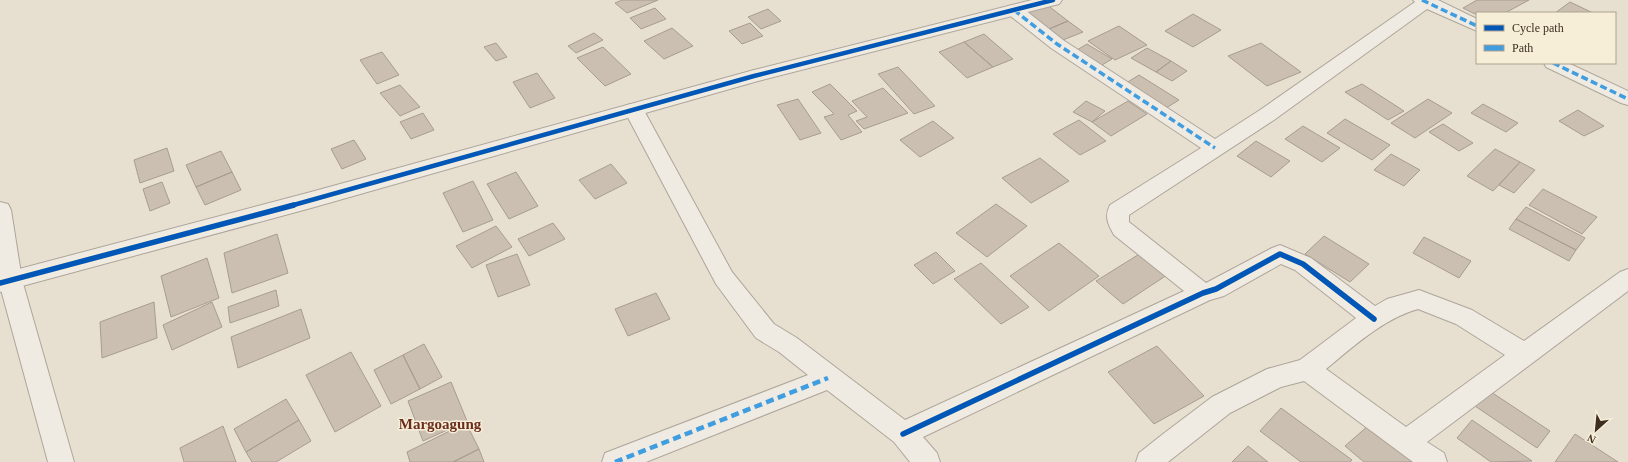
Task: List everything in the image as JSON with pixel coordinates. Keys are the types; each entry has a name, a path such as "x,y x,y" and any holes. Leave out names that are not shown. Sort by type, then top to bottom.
{"street":[{"path":"5,282 311,200 754,76 1053,0"},
{"path":"1202,293 1122,229 1118,222 1118,211 1267,115 1426,1 1476,26"},
{"path":"1014,10 1057,44 1215,148"},
{"path":"1555,64 1628,99"},
{"path":"634,110 724,278 765,331 788,345 828,378 903,434 927,462"},
{"path":"0,210 5,282 61,462"},
{"path":"903,434 1202,293 1216,289 1280,254 1303,264 1374,319"},
{"path":"1406,442 1628,278"},
{"path":"1149,462 1177,438 1221,405 1276,377 1307,369 1351,334 1374,319 1395,306 1419,299 1464,317 1524,354"},
{"path":"1307,369 1434,462"},
{"path":"615,462 828,378"}],"building":[{"path":"622,0 658,0 627,13 615,3"},
{"path":"1477,0 1529,0 1507,12 1476,12 1476,14 1463,8"},
{"path":"1570,2 1591,12 1556,12"},
{"path":"1046,4 1068,21 1044,31 1021,13"},
{"path":"655,8 666,19 641,29 630,18"},
{"path":"768,9 781,21 761,29 748,17"},
{"path":"1193,14 1221,30 1193,47 1165,31"},
{"path":"1068,21 1083,32 1058,42 1044,31"},
{"path":"750,23 763,36 742,44 729,31"},
{"path":"1119,26 1147,45 1115,60 1088,41"},
{"path":"672,28 693,46 664,59 644,41"},
{"path":"594,33 603,40 576,53 568,46"},
{"path":"984,34 1013,59 993,67 964,42"},
{"path":"964,42 993,67 967,78 939,52"},
{"path":"496,43 507,57 496,61 484,47"},
{"path":"1261,43 1301,72 1267,86 1228,56"},
{"path":"1087,44 1112,59 1097,68 1072,53"},
{"path":"603,47 631,74 605,86 577,58"},
{"path":"1147,48 1171,61 1156,72 1131,58"},
{"path":"382,52 399,75 377,84 360,60"},
{"path":"1171,61 1187,71 1172,81 1156,72"},
{"path":"898,67 935,106 914,114 878,74"},
{"path":"537,73 555,98 530,108 513,82"},
{"path":"1139,75 1179,100 1163,110 1123,85"},
{"path":"830,84 857,111 848,115 862,132 841,140 824,117 834,114 812,92"},
{"path":"1362,84 1404,111 1388,120 1345,92"},
{"path":"400,85 420,107 400,116 380,93"},
{"path":"883,88 908,113 864,129 856,121 867,117 852,101"},
{"path":"798,99 821,133 800,140 777,105"},
{"path":"1428,99 1452,113 1415,138 1391,123"},
{"path":"1086,101 1105,111 1092,122 1073,112"},
{"path":"1128,101 1147,114 1111,136 1092,122"},
{"path":"1483,104 1518,123 1506,132 1471,113"},
{"path":"1578,110 1604,126 1584,136 1559,121"},
{"path":"423,113 434,130 411,139 400,122"},
{"path":"1345,119 1390,145 1372,160 1327,133"},
{"path":"1079,120 1106,141 1080,155 1053,134"},
{"path":"933,121 954,138 920,157 900,140"},
{"path":"1443,124 1473,143 1459,151 1429,132"},
{"path":"1303,126 1340,148 1322,162 1285,139"},
{"path":"354,140 366,159 342,169 331,149"},
{"path":"1256,141 1290,161 1271,177 1237,156"},
{"path":"167,148 174,171 140,183 134,160"},
{"path":"1495,149 1520,162 1493,191 1467,176"},
{"path":"221,151 232,172 196,187 186,165"},
{"path":"1391,154 1420,170 1404,186 1374,170"},
{"path":"1040,158 1069,181 1031,203 1002,178"},
{"path":"1520,162 1535,170 1514,193 1499,185"},
{"path":"611,164 627,183 595,199 579,180"},
{"path":"232,172 241,190 205,205 196,187"},
{"path":"516,172 538,206 509,219 487,184"},
{"path":"473,181 493,220 463,232 443,193"},
{"path":"162,182 170,203 150,211 143,189"},
{"path":"1543,189 1597,217 1582,234 1529,205"},
{"path":"996,204 1027,226 987,257 956,233"},
{"path":"1526,207 1585,238 1576,250 1516,219"},
{"path":"1516,219 1576,250 1569,261 1509,229"},
{"path":"553,223 565,239 529,256 518,239"},
{"path":"496,226 512,247 472,268 456,246"},
{"path":"277,234 288,273 232,293 224,253"},
{"path":"1324,236 1369,264 1350,282 1305,254"},
{"path":"1424,237 1471,261 1459,278 1413,253"},
{"path":"1059,243 1099,276 1049,311 1010,276"},
{"path":"936,252 955,271 933,284 914,265"},
{"path":"1141,253 1167,275 1123,304 1096,281"},
{"path":"517,254 530,285 498,297 486,265"},
{"path":"207,258 219,298 171,317 161,276"},
{"path":"981,263 1029,307 1001,324 954,279"},
{"path":"276,290 279,306 230,323 228,307"},
{"path":"656,293 670,319 628,336 615,309"},
{"path":"154,302 157,338 102,358 100,322"},
{"path":"212,302 222,327 172,350 163,325"},
{"path":"301,309 310,338 238,368 231,337"},
{"path":"424,344 442,377 420,389 403,355"},
{"path":"1157,346 1204,396 1154,424 1108,372"},
{"path":"351,352 381,406 335,432 306,375"},
{"path":"403,355 420,389 391,404 374,370"},
{"path":"451,382 467,421 423,441 408,401"},
{"path":"1485,388 1550,431 1537,448 1472,404"},
{"path":"286,399 299,420 246,452 234,429"},
{"path":"1281,408 1352,460 1350,462 1301,462 1260,431"},
{"path":"299,420 311,441 276,462 252,462 246,452"},
{"path":"1472,420 1532,461 1491,462 1457,438"},
{"path":"466,423 479,449 453,462 410,462 407,452"},
{"path":"1369,425 1416,462 1364,462 1345,446"},
{"path":"223,426 236,462 184,462 180,448"},
{"path":"1575,434 1618,462 1555,462"},
{"path":"1248,446 1268,462 1232,462"},
{"path":"479,449 484,462 453,462"}],"marked path":[{"path":"1422,0 1476,26"},
{"path":"1014,10 1057,44 1215,148"},
{"path":"1555,64 1628,99"},
{"path":"615,462 828,378"}],"cycle path":[{"path":"0,283 311,200 754,76 1053,0"},
{"path":"903,434 1203,293 1216,289 1280,254 1303,264 1374,319"}],"district":[{"name":"Margoagung","path":"440,424"}]}
